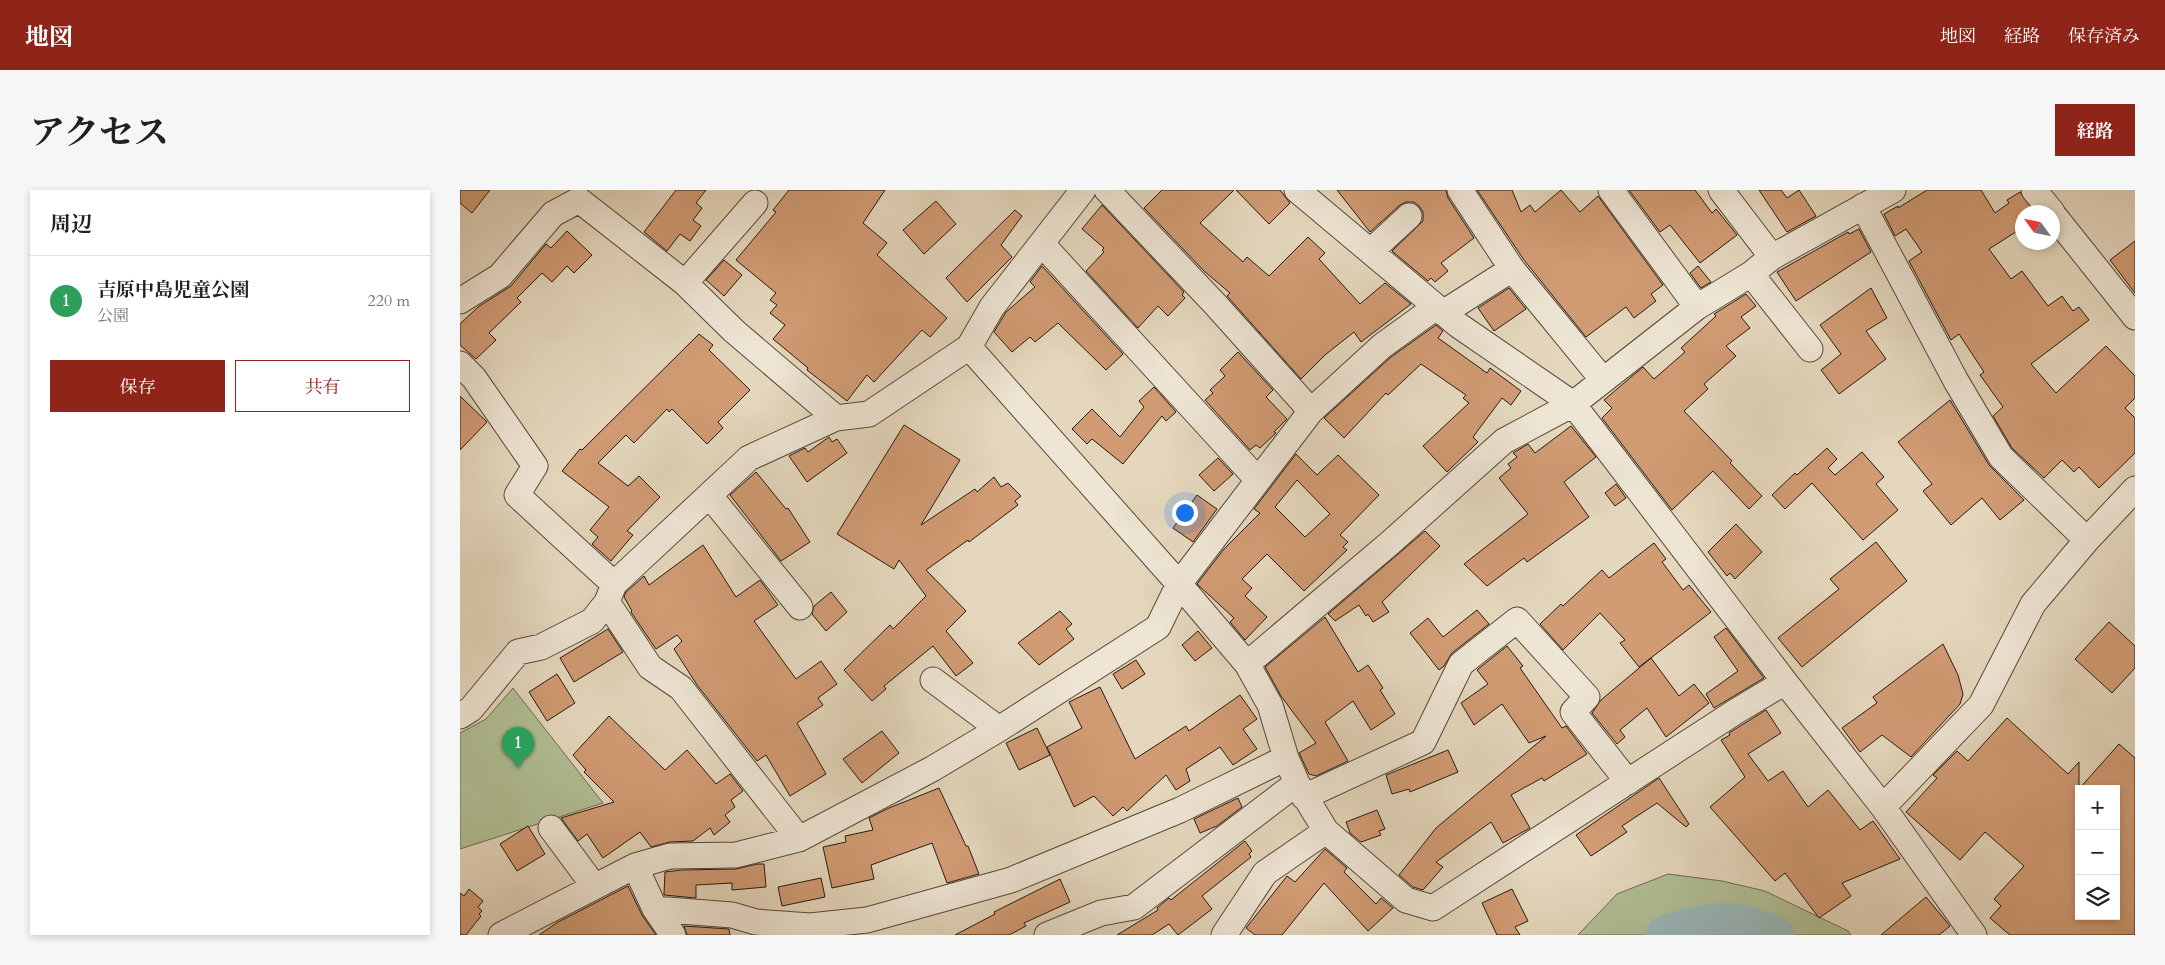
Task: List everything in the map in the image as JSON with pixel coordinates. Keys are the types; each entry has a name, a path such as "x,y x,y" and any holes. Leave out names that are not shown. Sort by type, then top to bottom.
{"street":[{"path":"460,716 471,709 518,652 540,647 592,621 610,593 749,458 836,418 869,414 969,347 992,307 1083,190"},
{"path":"1107,190 1215,304 1311,411"},
{"path":"1297,190 1458,325 1573,404 1883,807 1974,935"},
{"path":"1460,190 1512,269 1603,380"},
{"path":"1612,190 1697,307"},
{"path":"1721,190 1772,257"},
{"path":"1246,664 1390,543 1504,442 1573,404 1697,307 1751,274 1772,257 1893,190"},
{"path":"2034,190 2046,205"},
{"path":"460,301 500,276 553,214 579,200 684,283 734,331 836,418"},
{"path":"684,283 755,203"},
{"path":"1863,206 1956,381 2001,457 2087,540"},
{"path":"1371,251 1409,216"},
{"path":"2060,223 2135,317"},
{"path":"1042,244 1258,480"},
{"path":"518,932 594,886 635,866 670,856 736,855 799,838 932,768 999,729 1158,627 1179,584 1311,411 1382,346 1512,269"},
{"path":"1751,274 1810,349"},
{"path":"969,347 1179,584 1246,664 1270,705 1286,758 1300,790 1326,831 1406,900 1433,908 1734,712 1785,682"},
{"path":"460,364 474,378 535,466 517,494 610,593 650,667 680,688 799,838"},
{"path":"1883,807 1981,705 2034,604 2087,540 2135,489"},
{"path":"710,496 800,607"},
{"path":"1047,935 1101,913 1134,907 1300,790 1433,740 1461,664 1518,620 1587,697 1572,712 1628,782"},
{"path":"933,680 999,729"},
{"path":"655,909 732,915 760,929 867,920 1011,880 1180,810 1286,758"},
{"path":"551,828 594,886"},
{"path":"1224,935 1265,873 1326,831"},
{"path":"635,866 655,909 673,935"}],"green space":[{"path":"513,688 603,803 460,849 460,733 486,719"},
{"path":"1668,874 1722,881 1765,891 1848,931 1851,935 1578,935 1617,894"}],"building":[{"path":"460,190 490,190 472,213 460,203"},
{"path":"676,190 706,190 696,203 702,208 693,220 701,226 690,241 680,234 667,251 644,232"},
{"path":"789,190 885,190 863,223 887,243 877,255 947,318 930,337 922,330 874,382 867,375 847,401 807,370 808,368 773,339 785,325 770,313 777,305 770,300 776,293 736,260 776,212 773,210"},
{"path":"1162,190 1234,190 1200,223 1243,262 1247,257 1269,276 1308,237 1325,253 1319,259 1360,304 1385,283 1411,304 1361,342 1354,332 1325,355 1301,379 1227,296 1230,293 1204,271 1144,208"},
{"path":"1236,190 1280,190 1290,203 1269,224"},
{"path":"1337,190 1446,190 1448,198 1474,238 1441,263 1448,271 1435,282 1431,278 1428,281 1392,251 1423,221 1423,212 1419,206 1414,202 1406,202 1400,205 1370,232"},
{"path":"1477,190 1512,190 1521,212 1530,205 1535,212 1561,190 1580,212 1598,196 1663,285 1651,294 1656,301 1634,318 1626,307 1586,337 1524,260"},
{"path":"1629,190 1695,190 1712,213 1716,209 1737,235 1700,263 1670,225 1660,232"},
{"path":"1759,190 1781,190 1787,198 1799,190 1816,216 1787,232"},
{"path":"1927,190 1981,190 1995,213 2009,203 2007,200 2020,192 2029,205 2015,205 2015,232 1989,249 2011,279 2022,271 2048,306 2062,296 2073,311 2079,307 2089,320 2031,364 2056,393 2106,346 2135,376 2135,398 2125,408 2135,418 2135,453 2099,488 2079,467 2074,472 2062,460 2044,478 2012,448 1993,416 2003,407 1980,375 1984,372 1959,334 1951,340 1909,261 1922,252 1906,229 1895,236 1884,214 1898,206 1898,208"},
{"path":"936,201 956,224 924,254 903,230"},
{"path":"1102,205 1184,292 1182,295 1185,298 1168,316 1158,306 1138,328 1086,271 1104,252 1102,250 1104,248 1082,229"},
{"path":"1015,210 1022,216 1001,245 1012,257 967,302 946,278"},
{"path":"1859,229 1871,252 1796,301 1777,272 1848,232 1849,234"},
{"path":"567,231 592,255 574,273 567,266 552,282 542,273 517,298 521,302 489,333 496,340 476,359 460,345 460,324 478,307 511,286 546,244 551,248"},
{"path":"2135,241 2135,293 2110,260"},
{"path":"724,260 742,275 724,296 706,280"},
{"path":"1042,266 1123,354 1106,370 1058,323 1035,342 1030,337 1012,352 994,332 1006,312 1035,287 1030,282"},
{"path":"1698,266 1711,282 1701,288 1690,273"},
{"path":"1509,288 1526,309 1494,331 1478,308"},
{"path":"1871,288 1887,318 1866,331 1886,359 1839,394 1821,370 1841,354 1820,325"},
{"path":"1746,294 1756,306 1741,317 1750,328 1726,346 1736,356 1704,384 1708,389 1684,411 1732,461 1730,463 1762,496 1749,509 1713,471 1672,510 1602,418 1612,408 1604,400 1643,367 1654,379 1685,352 1681,348 1716,316 1714,314"},
{"path":"1436,325 1443,331 1438,338 1487,373 1490,368 1521,391 1511,405 1502,398 1473,437 1478,442 1447,472 1423,446 1469,403 1463,398 1466,395 1421,364 1388,395 1386,393 1344,438 1324,418 1391,357"},
{"path":"699,334 713,345 709,350 750,390 718,422 723,428 707,444 672,409 669,412 667,409 634,443 626,435 598,463 628,486 639,476 660,497 627,531 633,535 611,561 592,544 598,537 590,530 609,507 562,471 580,449 582,450"},
{"path":"1238,352 1273,390 1266,397 1287,419 1260,448 1256,445 1250,450 1205,400 1213,393 1210,390 1225,376 1220,370"},
{"path":"1154,387 1176,412 1166,421 1162,416 1123,464 1092,439 1087,444 1072,429 1092,409 1120,437 1144,407 1139,401"},
{"path":"460,396 487,422 460,450"},
{"path":"1950,400 1989,465 2024,500 2000,520 1982,498 1951,525 1923,491 1932,484 1898,442"},
{"path":"904,425 960,460 921,525 975,489 977,492 994,477 1001,487 1008,483 1021,496 1015,501 1018,505 969,542 968,540 926,570 966,611 946,631 973,663 956,676 933,646 884,686 886,689 872,701 844,670 890,625 893,629 926,596 899,560 894,569 837,534"},
{"path":"1571,426 1596,457 1564,482 1589,517 1527,562 1524,558 1487,586 1464,564 1528,514 1499,478 1511,468 1508,464 1517,457 1513,453 1528,444 1535,453"},
{"path":"829,437 832,442 837,439 847,453 807,482 789,456 805,448 808,452"},
{"path":"1827,448 1837,459 1828,468 1835,475 1862,452 1884,477 1876,484 1898,510 1863,540 1812,483 1785,509 1772,495 1795,473 1797,475"},
{"path":"1296,454 1317,475 1338,455 1379,495 1340,535 1348,542 1343,547 1347,550 1304,591 1267,554 1242,579 1252,588 1245,596 1267,617 1245,640 1230,622 1234,618 1197,584 1224,549 1260,513 1254,509","holes":["1297,480 1330,514 1305,537 1275,507"]},
{"path":"1218,458 1233,474 1214,491 1199,475"},
{"path":"756,472 786,509 788,508 810,542 781,561 730,495"},
{"path":"1616,484 1626,498 1615,506 1605,493"},
{"path":"1197,495 1217,509 1193,542 1173,528"},
{"path":"1736,524 1762,552 1735,579 1730,573 1727,576 1708,552"},
{"path":"1425,531 1440,546 1382,602 1389,612 1373,622 1368,614 1366,616 1359,605 1335,621 1328,614"},
{"path":"1876,542 1907,581 1802,667 1778,638 1839,589 1830,579"},
{"path":"1654,543 1666,559 1662,562 1683,590 1689,585 1711,612 1639,667 1620,643 1625,640 1600,613 1563,650 1540,624 1561,604 1563,606 1602,570 1609,578"},
{"path":"703,545 736,597 760,580 778,605 754,621 796,679 821,661 837,684 818,698 823,705 797,723 826,774 790,796 766,755 757,761 697,685 674,649 682,641 677,635 656,649 631,612 624,597 626,592 644,576 649,585"},
{"path":"831,592 847,612 826,631 812,614 814,606"},
{"path":"1477,610 1489,624 1452,653 1444,666 1439,670 1410,633 1428,618 1443,637"},
{"path":"1060,611 1072,624 1066,629 1074,639 1039,665 1018,643"},
{"path":"1325,617 1358,672 1368,665 1383,688 1380,690 1395,714 1371,730 1353,701 1325,722 1348,761 1316,776 1309,774 1299,753 1316,743 1281,696 1265,667"},
{"path":"2109,622 2135,646 2135,668 2112,693 2075,659"},
{"path":"1726,628 1764,678 1714,708 1706,694 1738,671 1714,637"},
{"path":"608,629 623,652 574,682 560,658"},
{"path":"1198,631 1212,648 1195,661 1182,645"},
{"path":"1943,644 1958,675 1963,694 1960,704 1911,757 1882,735 1860,752 1842,728 1877,703 1873,697"},
{"path":"1507,646 1523,666 1520,668 1562,728 1566,726 1587,754 1544,781 1542,778 1511,795 1530,828 1503,843 1491,822 1436,862 1443,867 1423,890 1413,887 1399,875 1436,828 1546,736 1529,743 1502,704 1474,725 1461,703 1488,684 1477,670"},
{"path":"1651,658 1679,696 1694,684 1709,703 1666,737 1647,708 1620,730 1625,737 1617,744 1592,713 1601,700"},
{"path":"1136,660 1145,674 1122,689 1113,674"},
{"path":"557,674 575,703 547,721 529,692"},
{"path":"1100,687 1135,759 1186,726 1189,731 1240,695 1257,719 1243,729 1257,749 1233,765 1220,747 1186,769 1190,781 1176,790 1166,775 1127,811 1123,807 1113,816 1094,796 1074,807 1047,747 1082,728 1069,702"},
{"path":"1766,710 1781,733 1748,754 1768,781 1783,771 1808,807 1828,790 1860,830 1873,821 1900,859 1842,883 1851,896 1819,918 1785,873 1775,881 1710,807 1745,777 1721,740"},
{"path":"609,716 665,770 687,750 716,784 730,774 743,791 731,800 735,807 725,815 730,822 714,835 710,828 693,841 670,842 651,847 640,832 603,858 587,834 578,841 561,818 614,802 584,772 586,770 573,755"},
{"path":"2007,718 2068,774 2079,762 2079,785 2075,785 2075,920 2120,920 2120,785 2083,785 2119,744 2135,758 2135,935 2010,935 1990,918 2001,906 1994,899 2024,866 1985,832 1960,860 1906,812 1937,778 1933,775 1957,751 1968,761"},
{"path":"1037,728 1050,755 1019,770 1006,743"},
{"path":"882,731 899,753 862,783 843,759"},
{"path":"1448,750 1458,772 1410,792 1409,789 1392,794 1386,775"},
{"path":"1659,778 1689,824 1686,827 1657,803 1622,826 1627,832 1591,856 1576,835"},
{"path":"939,788 966,846 968,846 979,874 947,883 932,843 871,865 874,879 832,888 823,847 846,842 845,836 873,830 869,818"},
{"path":"1238,798 1242,807 1217,826 1200,833 1194,819"},
{"path":"1377,810 1385,829 1379,831 1381,835 1361,842 1350,833 1346,822"},
{"path":"528,826 545,854 517,871 500,844"},
{"path":"1245,841 1252,851 1249,854 1251,857 1202,896 1212,909 1178,935 1169,924 1152,935 1117,935 1158,910 1157,908 1169,898 1171,900"},
{"path":"1325,849 1347,868 1344,872 1376,904 1381,898 1393,908 1368,931 1324,883 1282,935 1255,935 1246,928 1287,876 1295,882"},
{"path":"764,864 766,887 732,890 732,883 696,885 696,898 664,895 665,872 736,869"},
{"path":"821,878 825,897 782,906 778,887"},
{"path":"1060,879 1070,902 1024,923 1026,926 1009,935 955,935 995,914 994,912"},
{"path":"628,886 642,915 656,935 539,935 558,922"},
{"path":"469,889 483,901 478,907 482,911 479,914 481,916 466,935 460,935 460,893 464,896"},
{"path":"1512,889 1528,921 1515,927 1520,935 1497,935 1482,903"},
{"path":"1926,897 1950,926 1939,935 1881,935"},
{"path":"684,926 729,929 730,935 687,935"}],"waterway":[{"path":"1665,935 1694,926 1720,923 1746,925 1775,935"}],"place":[{"name":"吉原中島児童公園","path":"518,768"}]}
